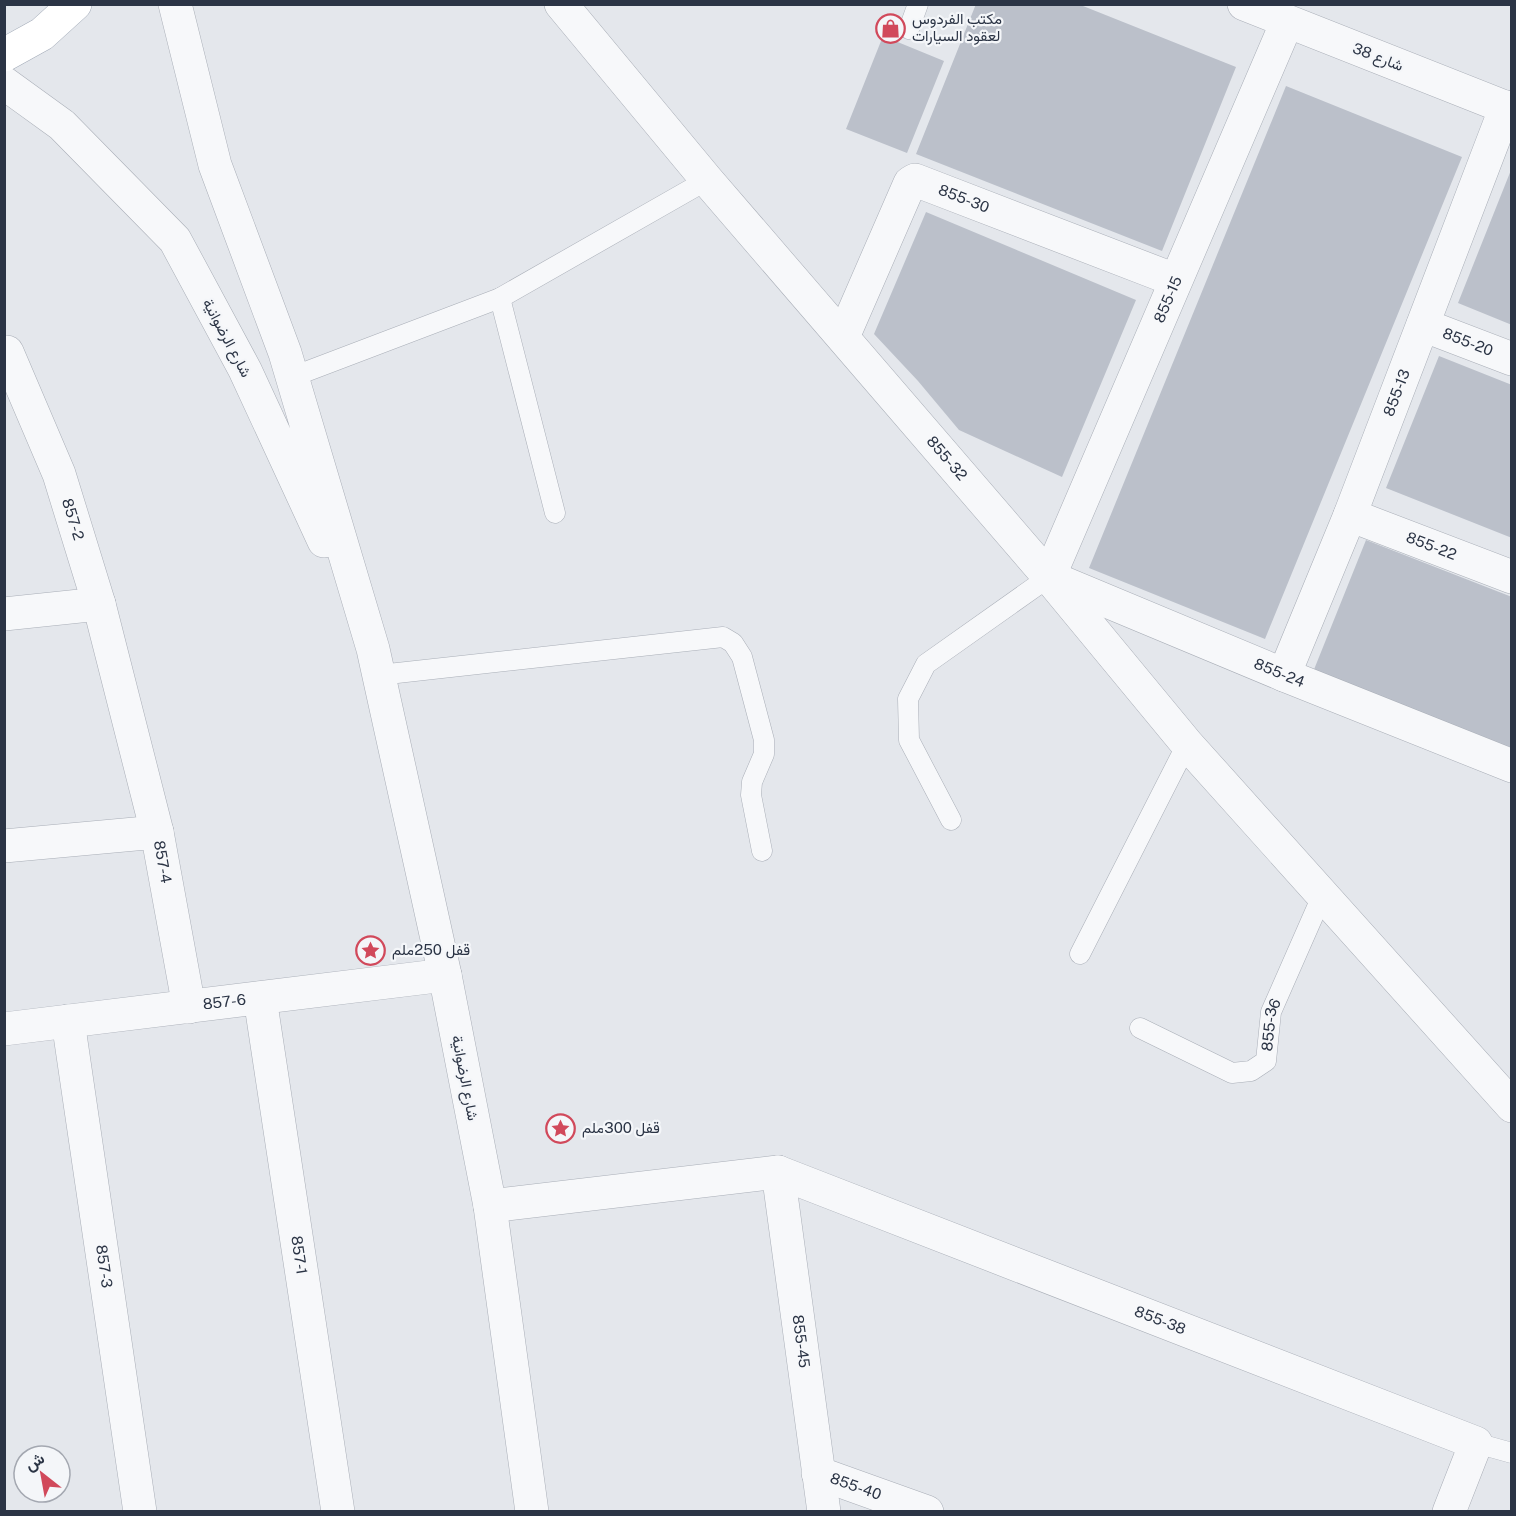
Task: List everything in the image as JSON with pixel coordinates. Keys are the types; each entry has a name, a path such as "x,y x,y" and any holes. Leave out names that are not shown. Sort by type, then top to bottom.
{"main road":[{"path":"4,55 42,34 75,4"}],"street":[{"name":"شارع الرضوانية","path":"175,4 215,165 292,377 376,662 445,975 490,1206 532,1512"},
{"name":"855-32","path":"561,4 707,180 1049,577 1186,744 1512,1106"},
{"name":"شارع 38","path":"1244,4 1509,108"},
{"name":"855-15","path":"1049,577 1287,22"},
{"name":"شارع الرضوانية","path":"4,83 62,124 175,240 245,370 376,662"},
{"name":"855-13","path":"1284,675 1350,515 1509,108"},
{"name":"855-30","path":"843,337 910,183 915,180 1175,280"},
{"name":"855-20","path":"1423,325 1512,359"},
{"name":"857-2","path":"5,350 59,474 99,604 157,832"},
{"name":"855-22","path":"1350,515 1512,577"},
{"name":"855-24","path":"1049,577 1284,675 1512,766"},
{"path":"4,614 99,604"},
{"name":"857-4","path":"4,846 157,832 189,1006"},
{"name":"857-6","path":"4,1029 445,975"},
{"name":"857-1","path":"260,998 338,1512"},
{"name":"857-3","path":"68,1021 140,1512"},
{"path":"490,1206 778,1172"},
{"name":"855-38","path":"778,1172 1476,1443"},
{"name":"855-45","path":"778,1172 824,1512"},
{"path":"1449,1512 1476,1443"},
{"name":"855-40","path":"818,1473 927,1512"}],"lane":[{"path":"909,29 918,4"},
{"path":"292,377 500,298 707,180"},
{"path":"500,298 555,513"},
{"path":"951,820 909,740 908,699 926,664 1049,577"},
{"path":"376,662 723,637 733,643 742,657 764,740 764,754 752,782 751,795 762,851"},
{"path":"1080,954 1186,744"},
{"name":"855-36","path":"1140,1028 1232,1073 1251,1071 1266,1061 1271,1012 1322,896"},
{"path":"1476,1443 1512,1453"}],"building":[{"path":"976,4 1078,4 1236,67 1162,251 916,154"},
{"path":"883,36 944,61 907,153 846,129"},
{"path":"1286,86 1462,157 1265,639 1089,568"},
{"path":"1512,170 1512,325 1458,303"},
{"path":"926,212 1136,300 1062,477 959,430 874,334"},
{"path":"1439,356 1512,385 1512,538 1386,488"},
{"path":"1366,540 1512,597 1512,750 1313,672"}],"place":[{"name":"مكتب الفردوس لعقود السيارات","path":"891,28"},
{"name":"قفل 250ملم","path":"371,950"},
{"name":"قفل 300ملم","path":"561,1128"}]}
